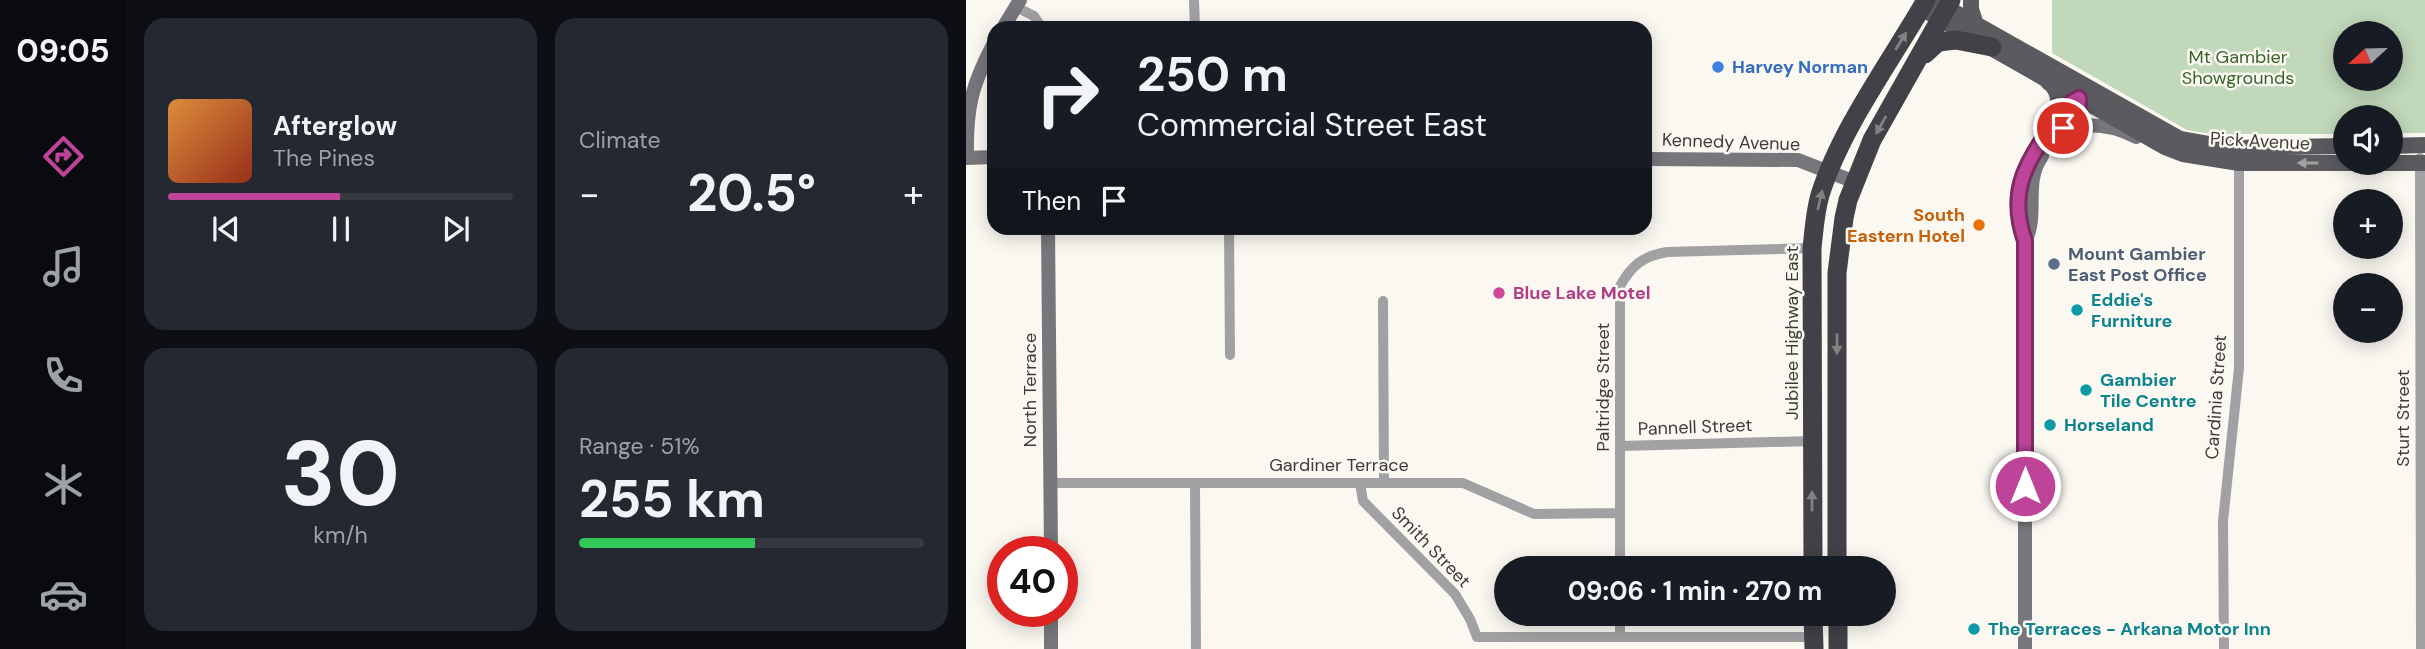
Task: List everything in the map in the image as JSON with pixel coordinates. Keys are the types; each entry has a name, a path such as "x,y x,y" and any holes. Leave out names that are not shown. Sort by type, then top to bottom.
{"highway":[{"path":"1838,556 1836,273 1844,218 1872,140 1915,65 1936,6"},
{"name":"Jubilee Highway East","path":"1813,556 1812,248 1819,198 1829,170 1869,92 1936,6"},
{"path":"1915,65 1938,42 1956,40 1992,47"},
{"path":"1813,534 1837,533"},
{"path":"1838,626 1838,649"}],"main road":[{"path":"1971,0 1970,9 1976,25"},
{"name":"Pick Avenue","path":"1936,6 1976,25 2165,147 2209,160 2333,147"},
{"name":"Pick Avenue","path":"1936,6 1992,47 2043,78 2082,92 2180,139 2239,156 2422,163"},
{"path":"2043,78 2054,86 2058,94 2059,124"},
{"path":"2403,146 2422,145"}],"street":[{"path":"1194,0 1195,21"},
{"path":"1007,21 1018,4 1037,21"},
{"path":"987,56 978,73 966,116 967,158 987,158"},
{"path":"2025,649 2025,241 2019,225 2022,173 2033,152 2059,124 2070,102 2082,92"},
{"path":"2059,124 2106,127 2131,134 2153,146 2165,147"},
{"name":"Sturt Street","path":"2421,649 2422,145"},
{"name":"Cardinia Street","path":"2224,649 2223,521 2239,368 2239,156"},
{"name":"Kennedy Avenue","path":"1652,159 1798,160 1855,182"},
{"name":"North Terrace","path":"1048,235 1051,536"},
{"path":"1229,235 1230,355"},
{"name":"Paltridge Street","path":"1620,556 1620,286 1637,262 1651,254 1812,248"},
{"path":"1382,301 1384,483"},
{"name":"Pannell Street","path":"1620,446 1812,441"},
{"name":"Gardiner Terrace","path":"1050,483 1463,483 1534,514 1620,513"},
{"path":"1195,483 1196,649"},
{"name":"Smith Street","path":"1360,483 1363,501 1455,594 1477,637"},
{"path":"1620,626 1620,637"},
{"path":"1051,627 1051,649"},
{"path":"1471,649 1477,637 1620,637 1814,643"}],"green space":[{"name":"Mt Gambier Showgrounds","path":"2052,0 2425,0 2425,133 2403,133 2403,105 2333,105 2333,134 2211,134 2187,130 2052,53"}],"place":[{"name":"Harvey Norman","path":"1718,67"},
{"name":"South Eastern Hotel","path":"1979,225"},
{"name":"Mount Gambier East Post Office","path":"2054,264"},
{"name":"Blue Lake Motel","path":"1499,293"},
{"name":"Eddie's Furniture","path":"2077,310"},
{"name":"Gambier Tile Centre","path":"2086,390"},
{"name":"Horseland","path":"2050,425"},
{"name":"The Terraces - Arkana Motor Inn","path":"1974,629"}],"route":[{"path":"2025,486 2025,241 2019,225 2021,181 2022,173 2033,152 2070,102 2079,98 2079,107 2063,128"}]}
